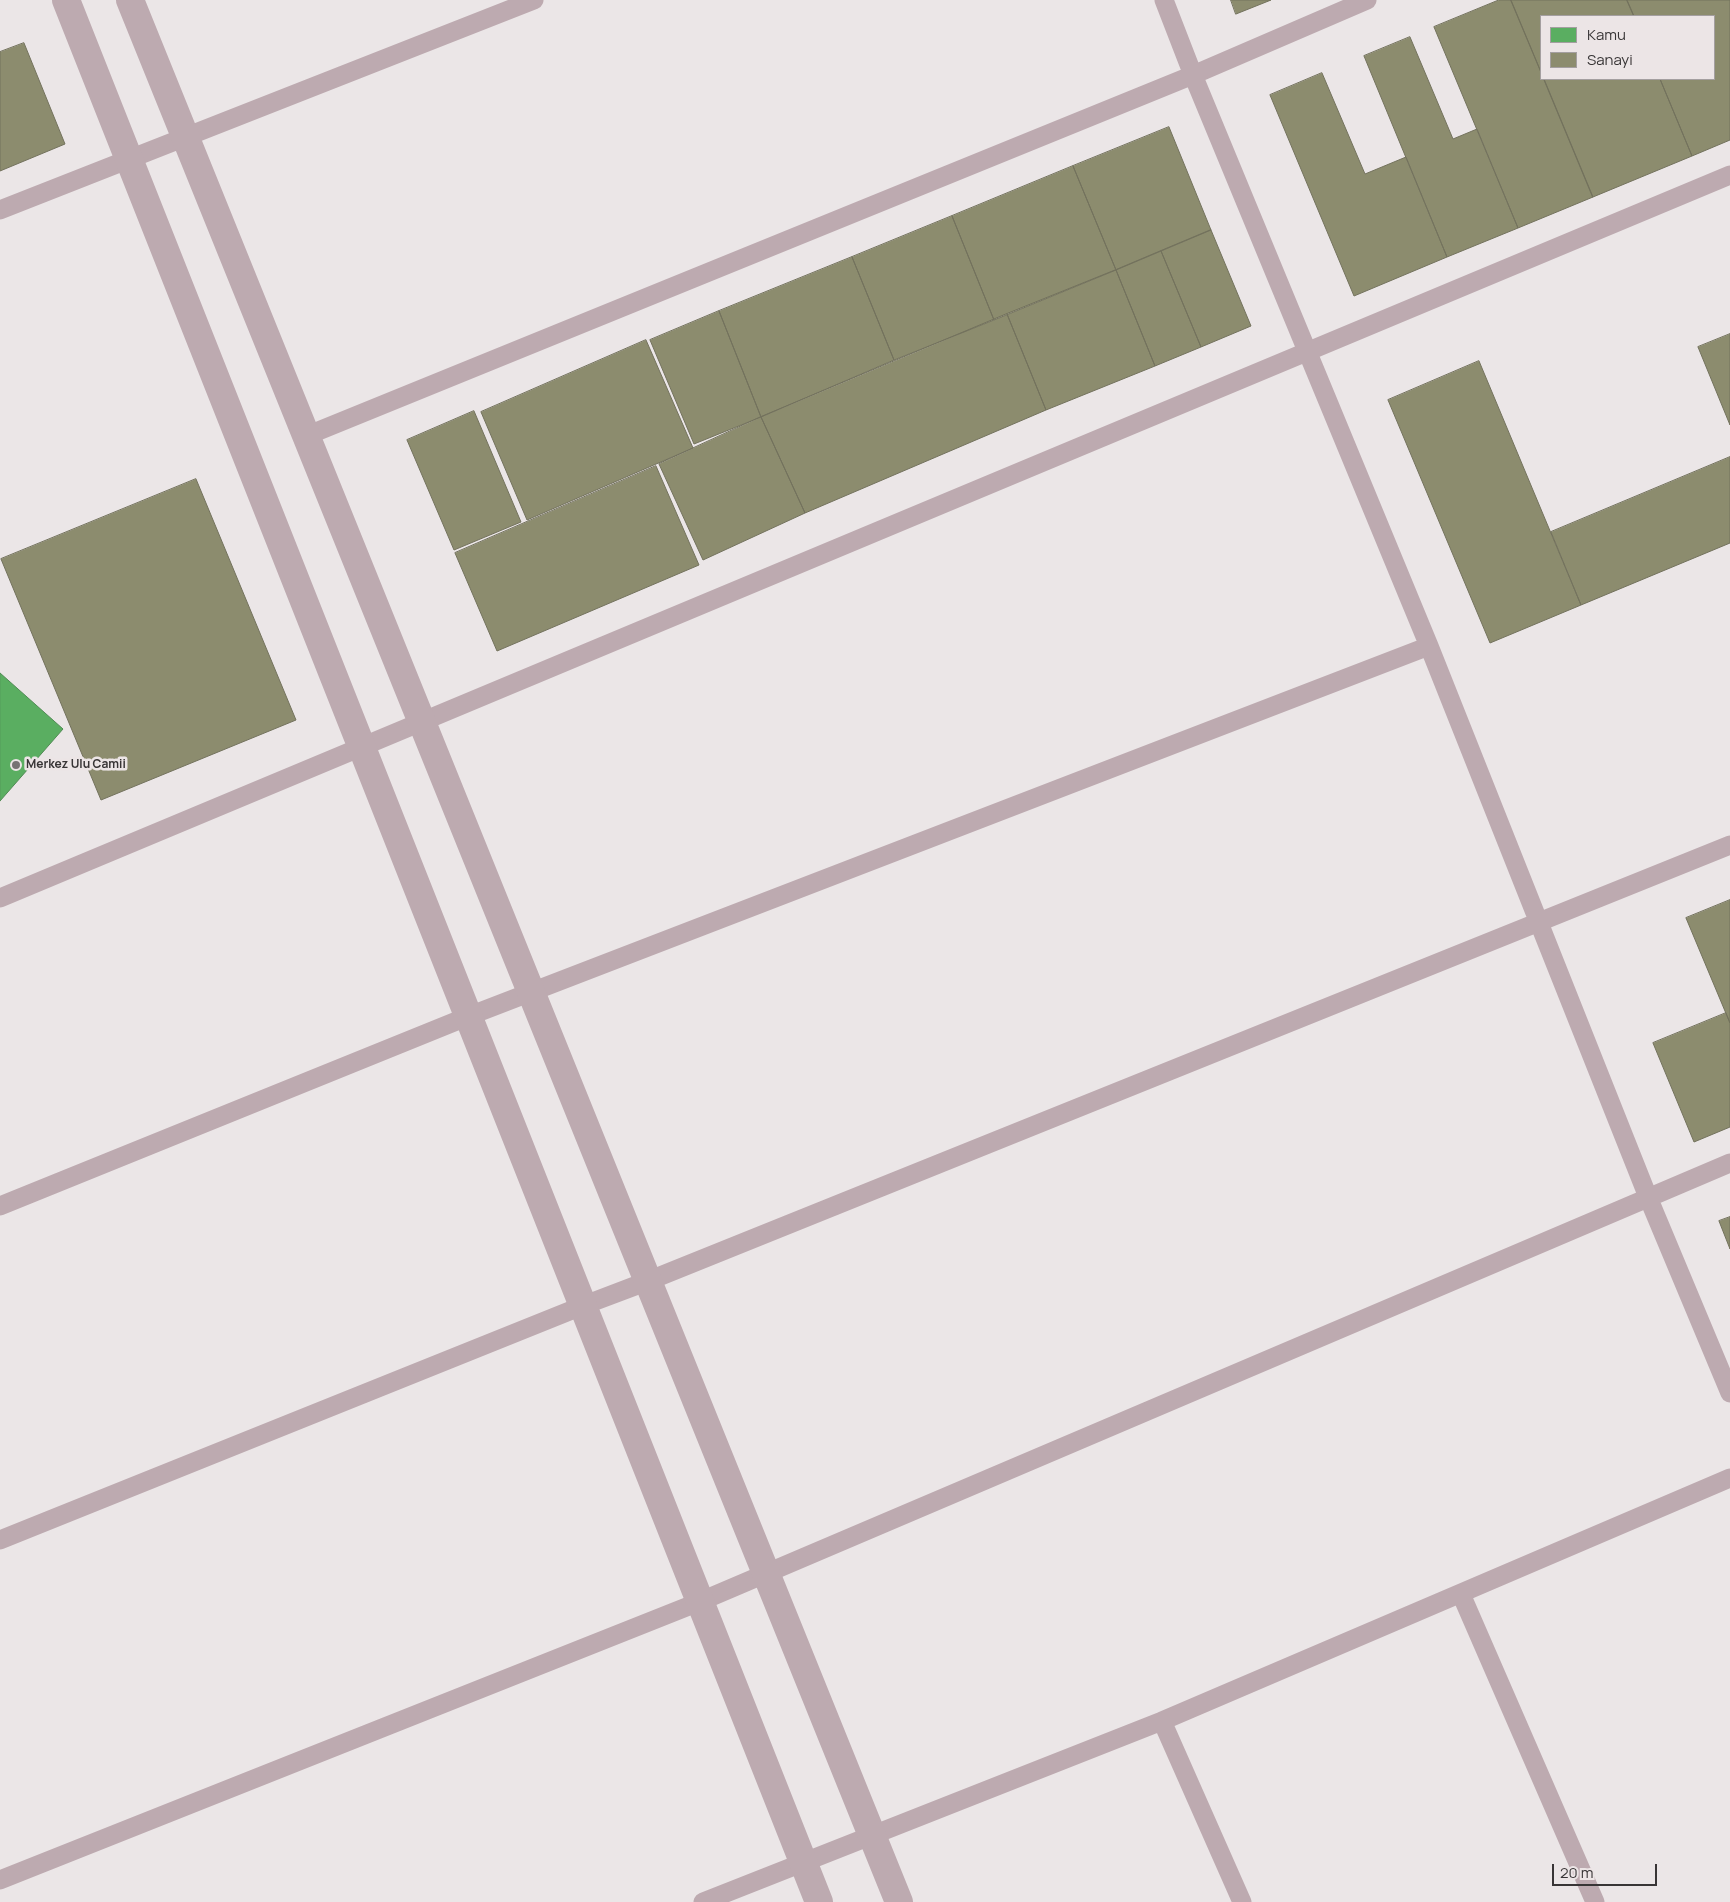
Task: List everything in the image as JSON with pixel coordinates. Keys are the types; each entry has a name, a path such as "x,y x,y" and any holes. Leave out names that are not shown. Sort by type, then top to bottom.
{"street":[{"path":"66,0 818,1902"},
{"path":"130,0 899,1902"}],"lane":[{"path":"0,210 534,0"},
{"path":"1164,0 1429,646 1648,1197 1730,1393"},
{"path":"306,436 1193,74 1367,0"},
{"path":"0,898 1730,175"},
{"path":"0,1206 469,1016 1429,646"},
{"path":"0,1540 582,1306 648,1282 1730,845"},
{"path":"0,1880 699,1602 1730,1162"},
{"path":"703,1902 1162,1721 1730,1478"},
{"path":"1462,1594 1595,1902"},
{"path":"1162,1721 1242,1902"}],"building: Kamu":[{"name":"Merkez Ulu Camii","path":"0,673 63,729 0,801"}],"building: Sanayi":[{"path":"1231,0 1271,0 1236,14"},
{"path":"1499,0 1511,0 1540,70 1540,80 1544,80 1593,197 1518,228 1434,27"},
{"path":"1511,0 1627,0 1634,15 1540,15 1540,70"},
{"path":"1627,0 1730,0 1730,140 1692,156 1660,80 1715,80 1715,15 1634,15"},
{"path":"1410,37 1453,139 1477,129 1518,228 1447,257 1364,56"},
{"path":"24,43 65,144 0,171 0,52"},
{"path":"1322,73 1365,174 1406,157 1447,257 1354,296 1270,95"},
{"path":"1544,80 1660,80 1692,156 1593,197"},
{"path":"1169,127 1211,230 1116,270 1073,166"},
{"path":"1073,166 1116,270 994,320 952,216"},
{"path":"952,216 994,320 894,360 852,257"},
{"path":"1211,230 1251,326 1201,347 1161,251"},
{"path":"1161,251 1201,347 1155,366 1116,270"},
{"path":"852,257 894,360 761,417 719,311"},
{"path":"1116,270 1155,366 1046,410 1007,314"},
{"path":"719,311 761,417 694,444 650,340"},
{"path":"1007,314 1046,410 805,513 761,417"},
{"path":"1730,334 1730,425 1698,347"},
{"path":"646,340 693,448 527,520 481,412"},
{"path":"1479,361 1581,605 1490,643 1388,400"},
{"path":"474,411 521,522 454,550 407,440"},
{"path":"761,417 805,513 703,560 659,464"},
{"path":"1730,457 1730,543 1581,605 1551,532"},
{"path":"656,466 699,565 497,651 455,553"},
{"path":"196,479 296,720 101,800 1,559"},
{"path":"1730,900 1730,1023 1686,918"},
{"path":"1726,1013 1730,1023 1730,1127 1694,1142 1653,1043"},
{"path":"1730,1217 1730,1249 1719,1221"}],"place":[{"name":"Merkez Ulu Camii","path":"16,765"}]}
